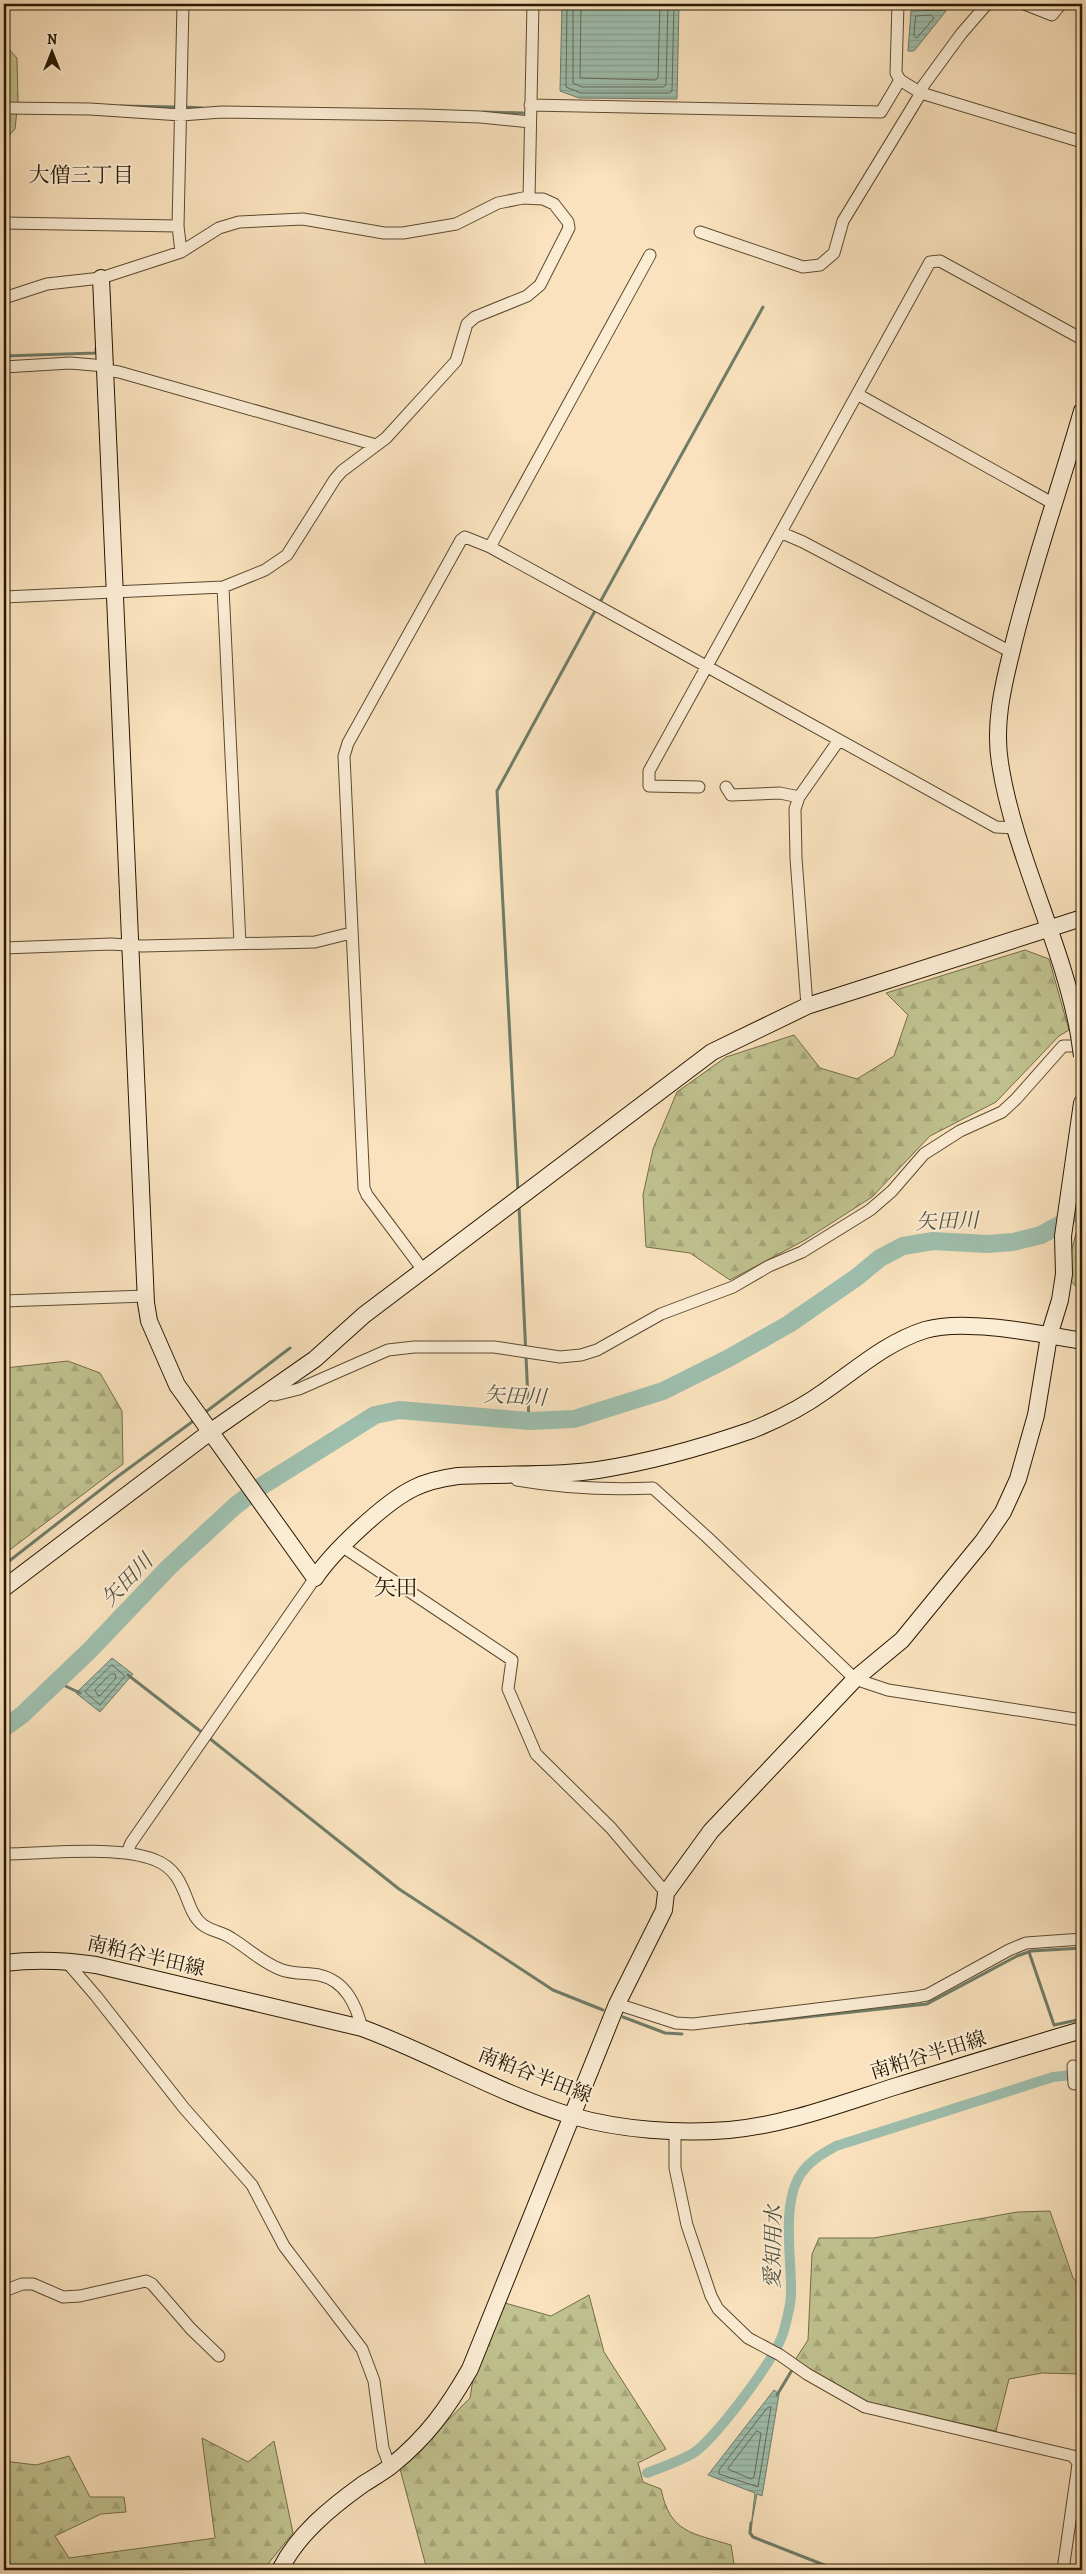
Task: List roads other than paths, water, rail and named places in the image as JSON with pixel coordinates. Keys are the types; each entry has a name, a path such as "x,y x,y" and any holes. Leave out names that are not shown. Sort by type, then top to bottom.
{"street":[{"path":"181,252 178,226 183,4"},
{"path":"529,198 533,4"},
{"path":"898,4 896,72 900,80 921,94 1082,142"},
{"path":"700,232 803,267 820,264 834,253 843,221 921,94 923,86 961,34 988,4"},
{"path":"1024,4 1052,15 1061,4"},
{"path":"530,105 881,112 900,80"},
{"path":"4,108 90,109 181,115 222,112 424,115 480,117 530,122"},
{"path":"4,298 47,284 102,278 181,252 220,228 238,222 303,218 384,234 403,233 456,224 498,203 529,198 543,199 554,204 568,222 569,228 540,285 527,296 475,317 467,324 456,361 386,438 335,479 287,555 265,570 223,587 116,590 99,593 4,597"},
{"path":"4,223 178,226"},
{"path":"490,547 650,254"},
{"path":"699,787 649,786 649,771 933,260 940,261 1082,339"},
{"path":"102,278 142,1239 149,1321 177,1385 315,1578"},
{"path":"4,367 70,362 106,368 376,445"},
{"path":"857,394 1054,504"},
{"path":"1082,411 1080,430 1054,504 1023,603 1000,700 998,740 1003,782 1074,1010 1081,1041 1082,1056"},
{"path":"782,533 803,542 1011,652"},
{"path":"423,1270 366,1195 364,1188 344,756 348,742 460,540 465,537 471,537 490,547 996,827 1016,828"},
{"path":"223,587 240,944"},
{"path":"807,1006 794,828 795,809 799,797 839,740"},
{"path":"726,787 731,795 780,793 799,797"},
{"path":"4,1588 210,1432 316,1359 364,1315 712,1052 807,1006 1082,918"},
{"path":"4,948 130,944 142,946 316,942 351,933"},
{"path":"264,1394 275,1395 299,1389 388,1350 414,1347 494,1347 560,1357 581,1356 597,1350 652,1318 733,1287 769,1266 802,1252 870,1210 892,1191 924,1154 960,1132 1002,1112 1016,1100 1064,1046 1081,1041"},
{"path":"280,2570 298,2543 336,2504 390,2467 424,2435 446,2411 470,2369 617,2004 664,1910 666,1893 717,1824 855,1679 902,1640 978,1548 1003,1512 1018,1479 1033,1424 1049,1336 1060,1300 1064,1274 1062,1236 1082,1103"},
{"path":"4,1301 146,1296"},
{"path":"127,1853 315,1578 343,1546 386,1506 413,1488 436,1480 458,1476 570,1473 613,1467 753,1429 802,1406 892,1345 926,1330 958,1325 1082,1341"},
{"path":"512,1474 515,1480 567,1488 605,1490 653,1488 688,1519 855,1679 888,1690 1082,1720"},
{"path":"343,1546 512,1660 508,1689 536,1754 611,1828 666,1893"},
{"path":"4,1854 127,1853 156,1860 175,1874 186,1892 197,1918 204,1926 231,1938 270,1965 283,1970 322,1976 335,1982 356,2005 362,2028"},
{"path":"617,2004 676,2024 692,2024 916,1997 927,1995 1008,1950 1027,1942 1082,1939"},
{"name":"南粕谷半田線","path":"4,1963 34,1959 64,1960 96,1965 362,2028 400,2042 522,2098 572,2116 626,2127 675,2131 730,2130 796,2117 1082,2030"},
{"path":"64,1960 96,1996 184,2108 252,2185 284,2246 362,2349 374,2380 383,2448 390,2467"},
{"path":"1073,2066 1074,2084"},
{"path":"675,2131 675,2168 687,2226 711,2296 724,2317 748,2338 780,2355 807,2374 865,2407 1068,2454 1078,2463 1079,2486 1062,2570"},
{"path":"4,2291 22,2284 33,2284 63,2297 80,2296 146,2281 152,2284 191,2329 219,2356"}],"water":[{"path":"562,4 679,4 677,99 579,98 560,91"},
{"path":"945,10 914,51 908,51 911,11"},
{"path":"112,1658 133,1674 100,1712 76,1693"},
{"path":"774,2390 779,2394 762,2496 757,2494 751,2527 755,2493 708,2475"}],"waterway":[{"path":"121,106 177,107"},
{"path":"184,107 202,108"},
{"path":"484,112 523,113"},
{"path":"599,604 763,307"},
{"path":"4,356 96,353 96,349"},
{"path":"518,1192 497,791 596,609"},
{"name":"矢田川","path":"4,1728 22,1715 90,1650 169,1567 235,1506 260,1487 375,1415 399,1410 529,1421 574,1419 663,1391 729,1358 789,1324 857,1277 880,1258 903,1246 933,1241 987,1244 1013,1242 1041,1235 1061,1224 1082,1202"},
{"path":"519,1206 529,1421"},
{"path":"203,1414 290,1348"},
{"path":"4,1565 117,1477 196,1419"},
{"path":"128,1675 204,1734"},
{"path":"57,1682 80,1693"},
{"path":"209,1738 399,1889 553,1990 603,2010"},
{"path":"750,2023 927,2004 1017,1956 1031,1951 1082,1948"},
{"path":"1029,1952 1054,2025 1082,2019"},
{"path":"623,2017 665,2033 682,2034"},
{"name":"愛知用水","path":"647,2473 690,2455 705,2443 746,2395 771,2358 784,2330 790,2307 789,2213 792,2197 796,2183 810,2163 836,2146 1053,2077 1082,2074"},
{"path":"777,2395 792,2370"},
{"path":"751,2523 750,2533 753,2537 837,2570"}],"district":[{"name":"大僧三丁目","path":"81,175"},
{"name":"矢田","path":"396,1588"}]}
